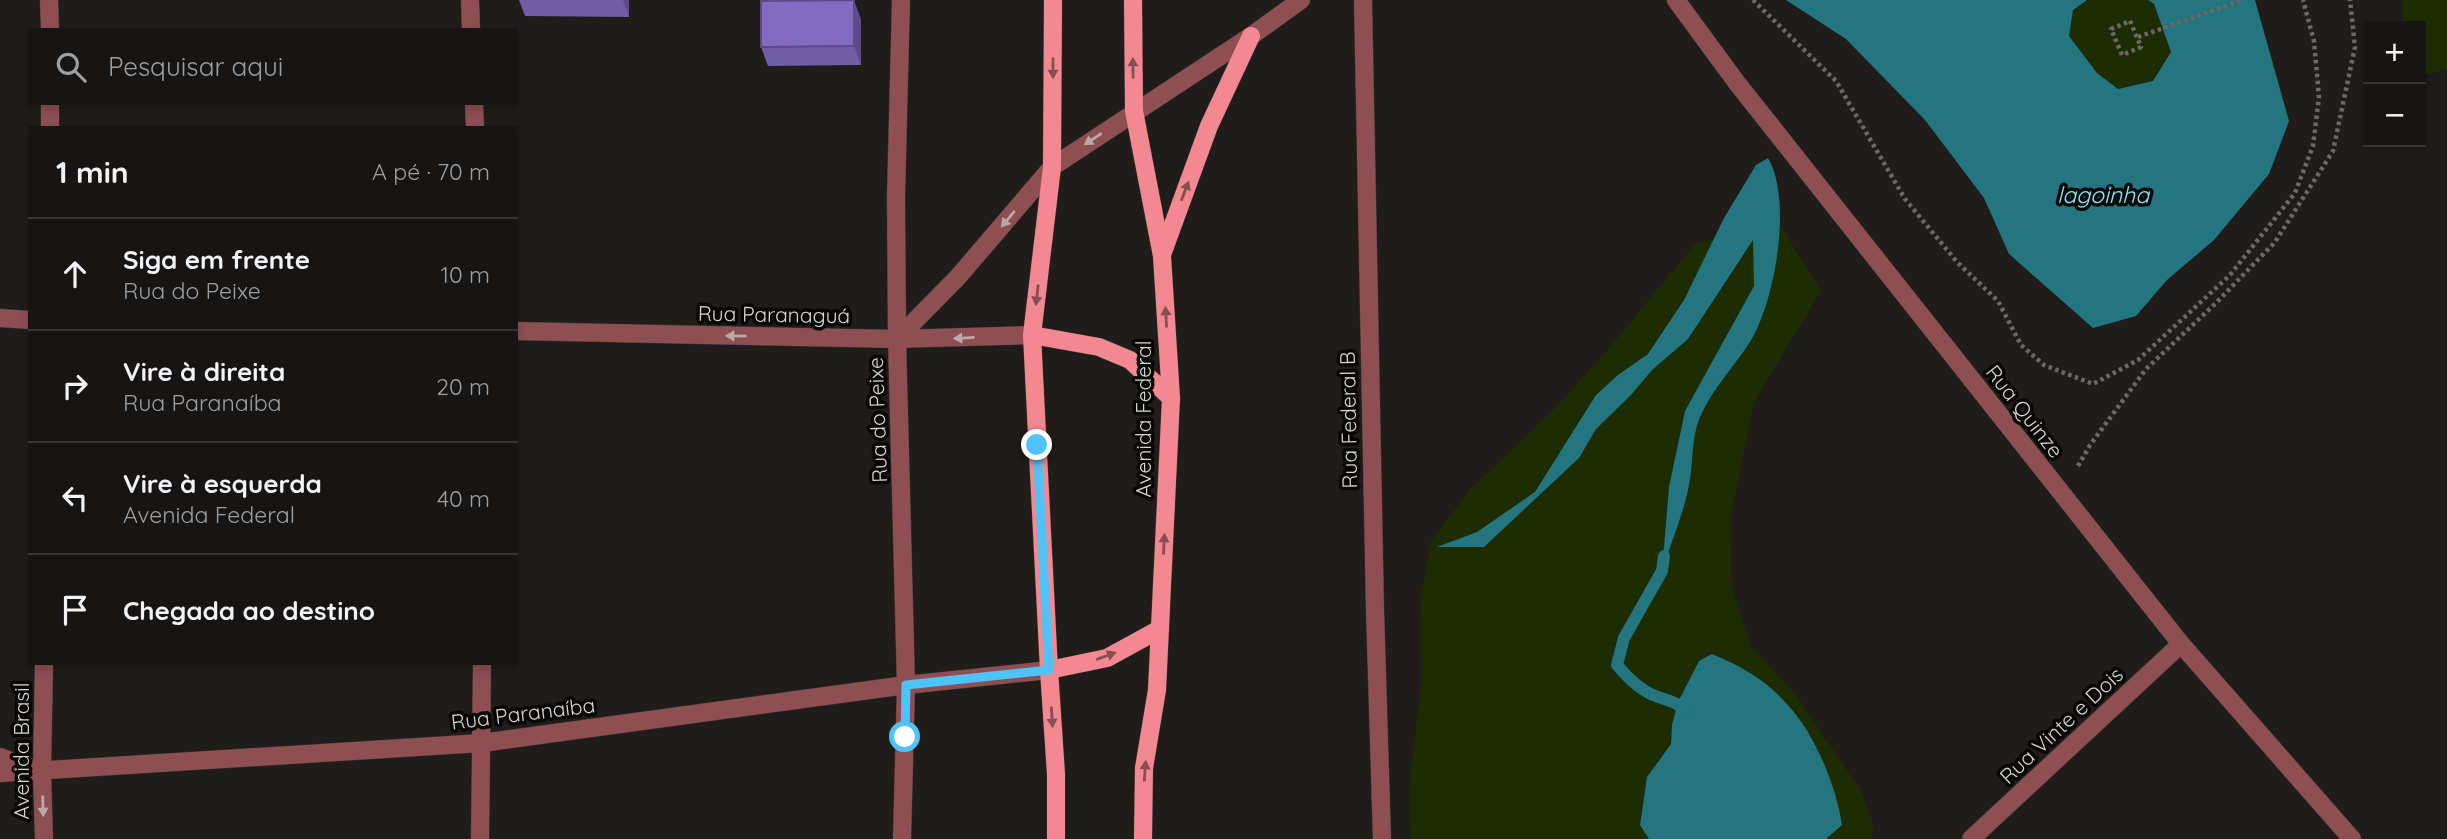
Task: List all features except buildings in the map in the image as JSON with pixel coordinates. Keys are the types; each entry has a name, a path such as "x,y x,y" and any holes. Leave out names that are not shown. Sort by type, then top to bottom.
{"main road":[{"path":"1053,0 1052,167 1032,335 1056,774 1056,839"},
{"name":"Avenida Federal","path":"1133,0 1134,111 1162,256 1171,398 1157,690 1144,768 1143,839"},
{"path":"1162,256 1209,126 1251,36"},
{"path":"1032,335 1099,347 1130,360 1171,398"},
{"path":"1049,670 1107,658 1160,629"}],"street":[{"path":"49,0 50,28"},
{"path":"470,0 471,28"},
{"name":"Rua do Peixe","path":"901,0 896,197 906,685 902,839"},
{"path":"897,339 958,277 1052,167 1301,0"},
{"name":"Rua Federal B","path":"1363,0 1374,610 1382,839"},
{"name":"Rua Quinze","path":"1676,0 1737,83 2181,644 2352,839"},
{"path":"50,105 50,126"},
{"path":"474,105 475,126"},
{"path":"0,318 28,320"},
{"name":"Rua Paranaguá","path":"518,331 897,339 1032,335"},
{"name":"Rua Vinte e Dois","path":"1971,839 2181,644"},
{"name":"Avenida Brasil","path":"44,665 44,839"},
{"path":"481,839 482,665"},
{"name":"Rua Paranaíba","path":"0,773 482,743 906,685 1049,670"},
{"path":"0,757 42,772"}],"path":[{"path":"1753,0 1836,81 1905,199 1957,262 1998,301 2021,345 2044,365 2093,384 2138,360 2220,285 2295,193 2313,146 2319,97 2314,41 2303,0"},
{"path":"2138,37 2243,0"},
{"path":"2062,494 2090,445 2146,369 2275,242 2333,150 2356,47 2350,0"},
{"path":"2130,21 2141,47 2122,55 2111,29 2130,21"}],"green space":[{"path":"2087,0 2148,0 2154,4 2171,52 2153,81 2118,89 2097,73 2069,36 2073,10"},
{"path":"2402,0 2447,0 2447,69 2426,75 2426,21 2403,21"},
{"path":"1781,226 1821,291 1754,402 1730,520 1732,586 1751,647 1795,693 1861,791 1873,823 1872,839 1826,839 1842,825 1786,702 1734,663 1672,725 1671,744 1647,777 1640,825 1649,839 1410,839 1409,787 1422,677 1421,600 1431,541 1469,491 1557,406 1696,243"}],"water":[{"name":"lagoinha","path":"1786,0 2087,0 2073,10 2069,36 2097,73 2118,89 2153,81 2171,52 2154,4 2148,0 2255,0 2289,121 2269,174 2214,240 2167,280 2136,316 2093,328 2009,254 1984,198 1925,120 1846,39"},
{"path":"1768,158 1775,176 1780,224 1778,251 1767,302 1750,342 1700,417 1695,435 1690,481 1662,571 1669,487 1685,411 1754,286 1753,240 1688,339 1652,370 1596,429 1579,458 1484,547 1437,547 1477,532 1535,492 1596,395 1648,354 1684,300 1724,218 1756,165"},
{"path":"1712,654 1761,680 1778,694 1805,728 1822,759 1839,809 1842,825 1826,839 1649,839 1640,825 1647,777 1671,744 1672,725 1678,702 1699,661"}],"waterway":[{"path":"1664,556 1662,571 1624,638 1617,665 1643,689 1676,704 1689,714"}],"route":[{"path":"905,737 906,685 1049,670 1037,445"}]}
